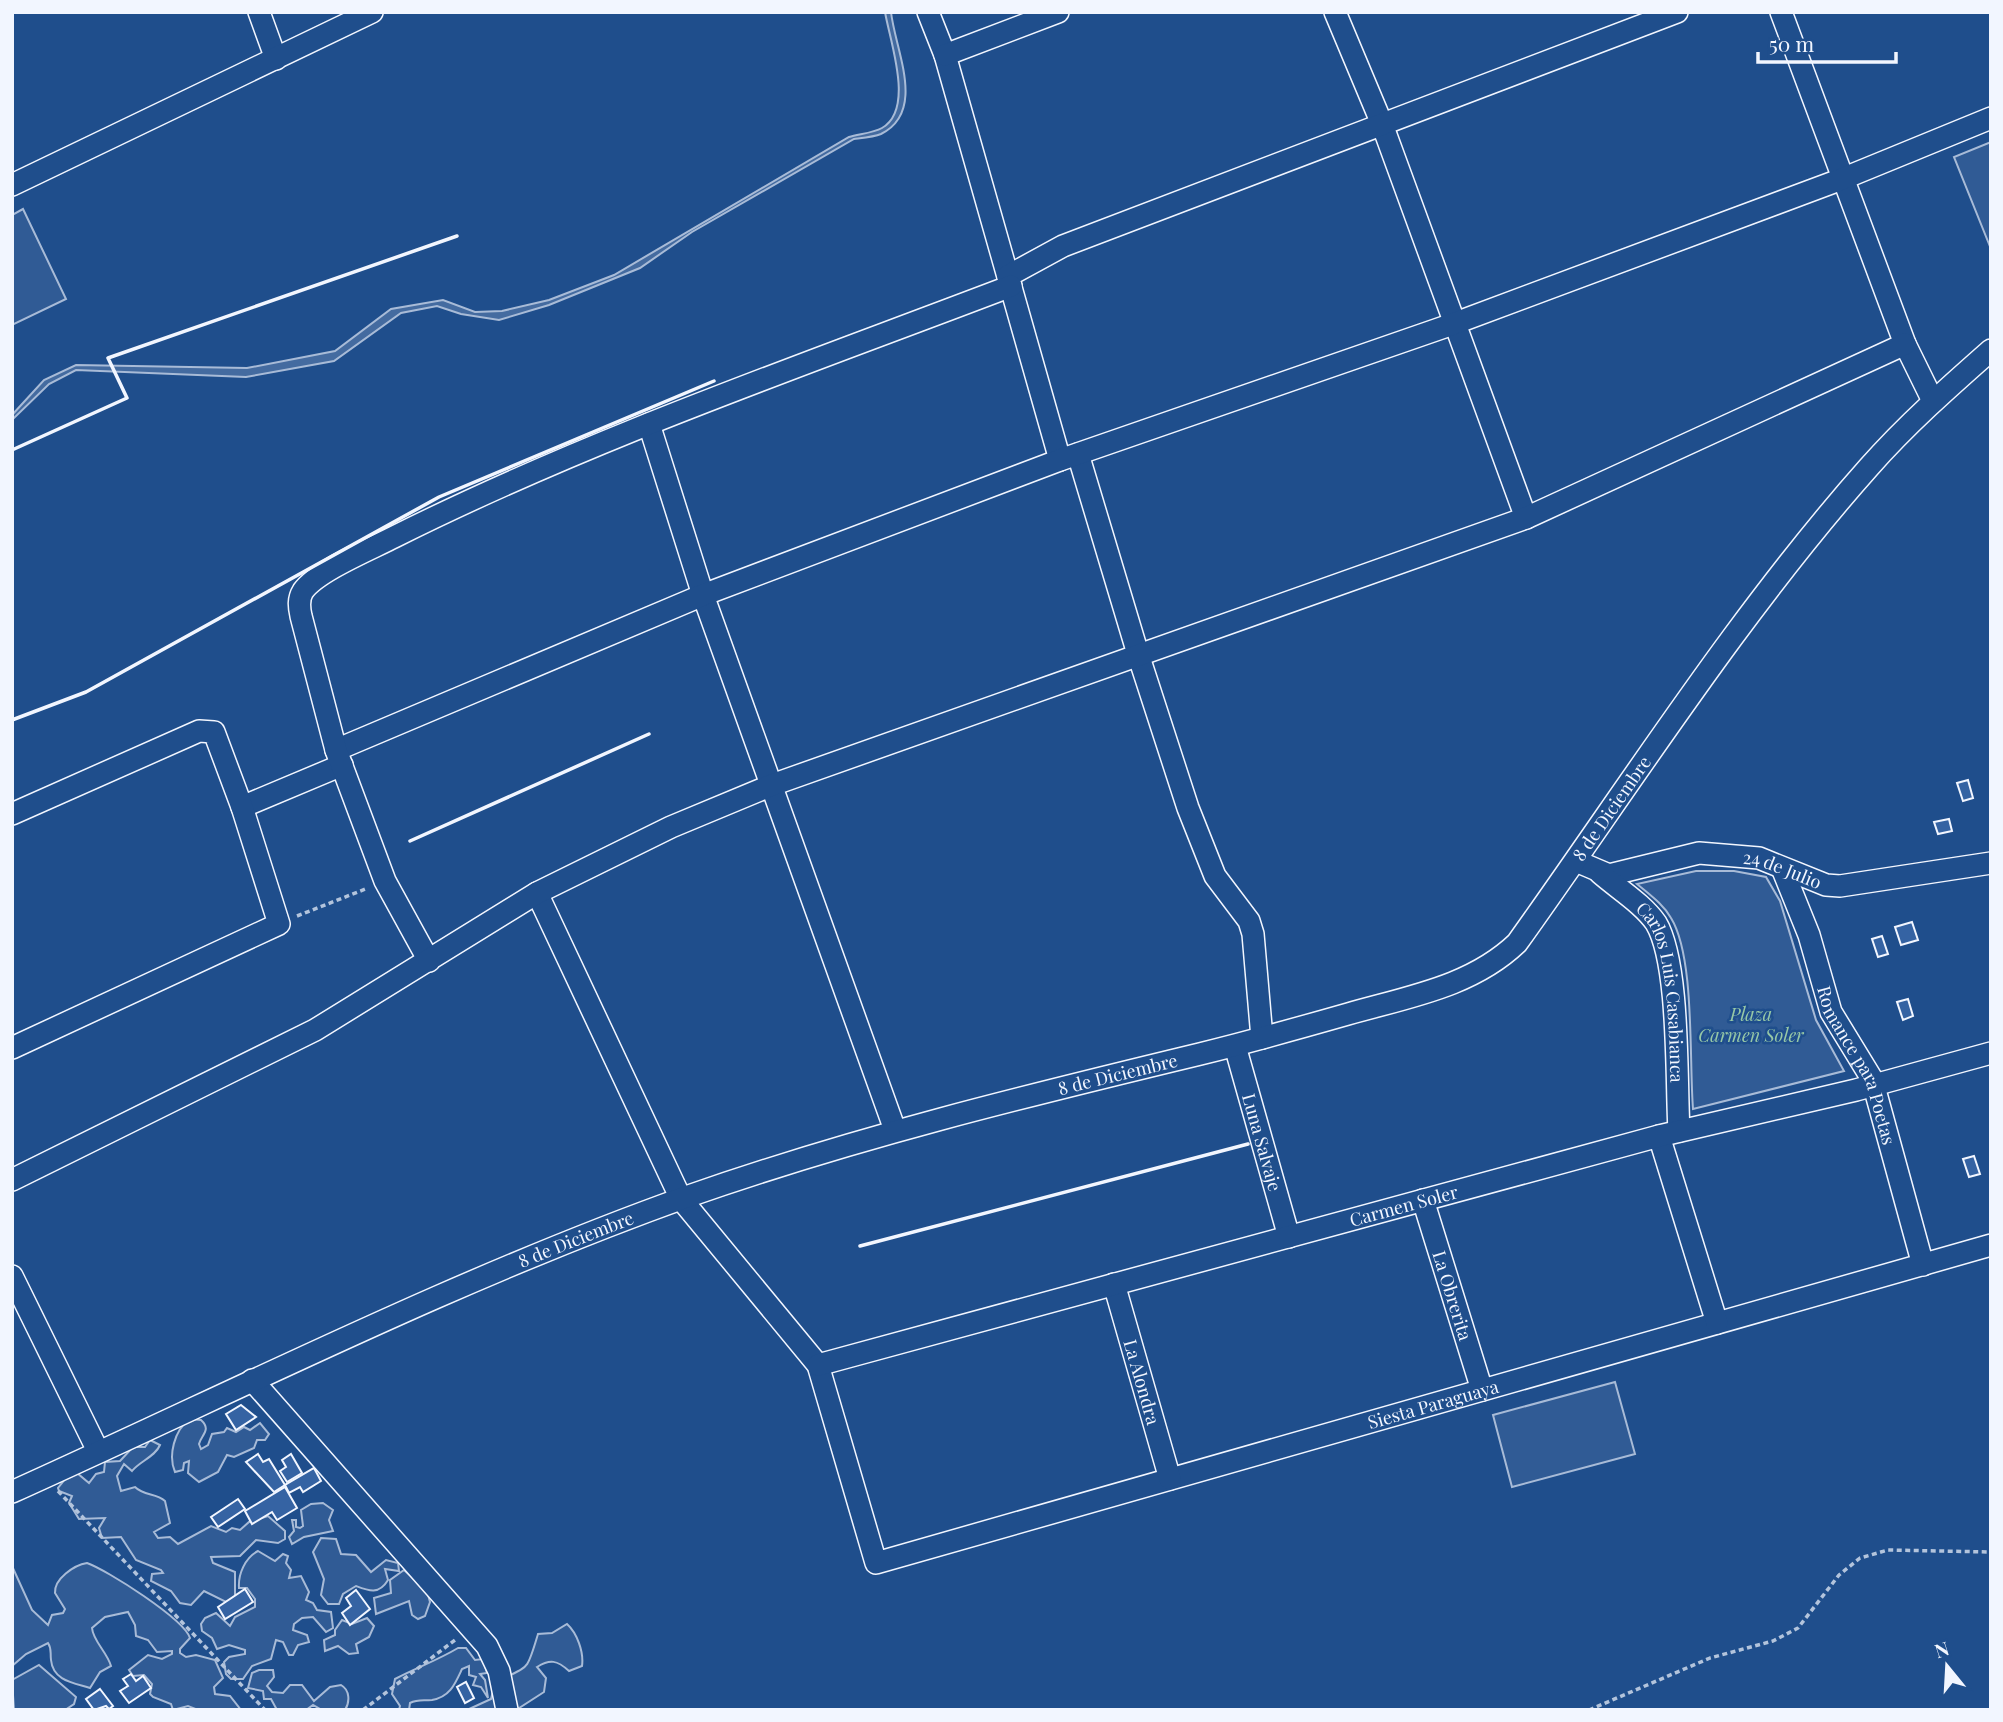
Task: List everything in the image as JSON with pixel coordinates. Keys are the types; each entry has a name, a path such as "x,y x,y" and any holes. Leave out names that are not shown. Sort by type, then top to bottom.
{"street":[{"path":"259,12 275,58"},
{"path":"12,185 372,12"},
{"path":"928,12 945,55 1009,281 1138,654 1188,808 1215,876 1249,921 1262,1038"},
{"path":"945,55 1058,12"},
{"path":"1335,12 1382,124 1526,518"},
{"path":"429,961 385,881 339,757 301,616 298,601 304,589 337,566 441,513 649,424 1009,281 1063,246 1677,12"},
{"path":"1781,12 1905,344 1933,401"},
{"path":"242,807 339,757 703,595 1069,457 1453,324 1842,179 1991,118"},
{"path":"12,1180 315,1030 537,893 671,827 772,785 1526,518 1905,344"},
{"name":"8 de Diciembre","path":"12,1492 420,1302 681,1199 895,1130 1235,1046 1472,976 1502,958 1517,943 1742,627 1869,467 1933,401 1991,350"},
{"path":"649,424 703,595 895,1130"},
{"path":"12,814 207,729 214,732 242,807 279,924 12,1048"},
{"name":"24 de Julio","path":"1600,873 1618,874 1699,853 1759,858 1826,885 1840,886 1991,863"},
{"path":"1576,861 1600,873"},
{"name":"Romance para Poetas","path":"1782,868 1809,935 1831,1012 1874,1085 1923,1265"},
{"name":"Carlos Luis Casabianca","path":"1600,873 1654,920 1665,946 1672,985 1669,1134 1717,1323"},
{"path":"537,893 681,1199 818,1365"},
{"name":"Luna Salvaje","path":"1235,1046 1289,1237"},
{"name":"Carmen Soler","path":"818,1365 1669,1134 1874,1085 1991,1052"},
{"name":"La Obrerita","path":"1423,1200 1482,1390"},
{"name":"Siesta Paraguaya","path":"818,1365 876,1563 1991,1245"},
{"path":"12,1276 98,1451"},
{"name":"La Alondra","path":"1114,1284 1170,1479"},
{"path":"251,1380 487,1646 499,1671 507,1710"}],"path":[{"path":"279,924 385,881"},
{"path":"45,1477 265,1710"},
{"path":"1590,1710 1710,1658 1773,1641 1798,1628 1839,1575 1860,1558 1888,1550 1991,1552"},
{"path":"363,1710 471,1628"}],"green space":[{"path":"1991,142 1991,249 1954,157"},
{"path":"23,209 66,299 12,325 12,215"},
{"name":"Plaza Carmen Soler","path":"1696,871 1734,871 1766,877 1780,901 1816,1020 1844,1071 1693,1109 1690,1009 1679,935 1664,908 1637,884"},
{"path":"1615,1382 1635,1454 1512,1487 1493,1415"},
{"path":"190,1419 201,1420 206,1427 199,1444 201,1449 208,1445 212,1434 224,1432 227,1428 236,1432 244,1427 250,1430 260,1423 269,1434 265,1440 257,1440 254,1448 234,1457 227,1455 218,1472 199,1482 188,1473 189,1461 184,1463 183,1470 175,1472 172,1459 176,1436"},
{"path":"150,1440 160,1445 155,1453 132,1471 124,1464 117,1476 121,1491 135,1487 165,1501 170,1523 154,1532 158,1538 170,1537 178,1544 211,1526 226,1532 232,1528 240,1530 249,1522 268,1516 285,1531 285,1539 278,1543 256,1540 240,1556 211,1557 213,1563 235,1572 235,1598 226,1602 204,1591 191,1605 180,1603 171,1591 151,1581 152,1574 163,1573 161,1570 136,1560 121,1537 102,1538 99,1528 105,1518 79,1519 69,1503 72,1496 59,1491 58,1488 66,1478 77,1473 89,1483 96,1474 104,1472 105,1462 120,1461 133,1447 145,1447"},
{"path":"323,1503 333,1510 329,1520 333,1531 304,1537 292,1544 289,1537 294,1531 292,1520 296,1520 296,1527 300,1528 303,1526 301,1510 311,1504"},
{"path":"321,1538 336,1539 341,1554 356,1555 371,1572 386,1560 398,1563 399,1571 385,1569 388,1580 377,1590 356,1586 343,1594 339,1604 328,1604 321,1595 324,1579 313,1552"},
{"path":"258,1551 275,1561 283,1554 288,1556 286,1563 291,1570 289,1578 301,1576 309,1592 306,1600 313,1603 317,1610 331,1612 333,1628 326,1632 313,1617 302,1618 294,1624 293,1630 307,1635 309,1642 298,1645 293,1655 289,1655 283,1642 276,1640 271,1659 252,1666 243,1679 231,1679 226,1674 224,1662 229,1657 245,1654 245,1650 229,1645 217,1649 212,1638 202,1631 201,1624 205,1618 216,1613 230,1626 235,1617 255,1607 255,1599 247,1588 239,1588 239,1583 246,1562"},
{"path":"87,1563 127,1585 174,1619 190,1638 180,1649 180,1653 186,1657 196,1655 215,1660 223,1678 214,1687 215,1694 230,1696 241,1710 198,1710 188,1706 173,1710 171,1704 153,1697 150,1694 152,1684 144,1675 133,1676 129,1670 148,1655 162,1659 172,1654 172,1651 157,1652 148,1640 136,1636 135,1625 128,1612 105,1617 92,1628 111,1666 100,1672 90,1688 65,1680 56,1673 48,1643 26,1654 12,1666 12,1566 32,1610 48,1625 52,1615 63,1613 65,1609 55,1593 61,1578"},
{"path":"404,1570 427,1591 430,1602 425,1616 418,1619 412,1615 409,1601 376,1614 374,1598 391,1593 390,1580"},
{"path":"367,1618 374,1626 369,1637 356,1644 358,1653 349,1654 338,1646 325,1651 324,1640 335,1635 335,1630 342,1620 352,1624"},
{"path":"567,1624 579,1643 582,1666 569,1671 550,1662 537,1667 546,1678 544,1692 516,1710 467,1710 491,1699 495,1683 525,1666 538,1634 552,1633"},
{"path":"458,1648 466,1648 475,1660 483,1659 487,1673 480,1674 485,1680 488,1698 481,1687 473,1685 476,1677 469,1675 469,1666 462,1669 448,1693 432,1700 410,1703 409,1710 399,1710 400,1706 392,1694 395,1679"},
{"path":"39,1665 76,1697 74,1704 65,1710 14,1710 12,1680"},
{"path":"273,1670 274,1677 267,1686 272,1692 283,1693 290,1685 302,1685 314,1701 330,1687 341,1685 348,1693 347,1707 345,1710 322,1710 313,1705 306,1710 277,1710 271,1699 264,1699 263,1691 248,1688 252,1673"}],"shaded area":[{"path":"885,12 891,12 905,79 903,111 895,124 881,134 854,139 692,232 640,268 549,305 499,320 461,314 437,306 401,313 334,361 246,377 76,370 49,384 12,420 12,415 44,380 76,365 247,368 335,351 391,309 443,300 475,312 502,311 549,300 614,275 849,137 878,130 892,119 899,91 898,74"}],"building":[{"path":"1968,780 1973,798 1963,801 1957,783"},
{"path":"1949,819 1952,831 1938,834 1934,822"},
{"path":"1912,922 1918,940 1901,945 1895,927"},
{"path":"1882,936 1888,954 1878,957 1872,939"},
{"path":"1908,999 1913,1016 1903,1020 1897,1002"},
{"path":"1974,1156 1980,1174 1969,1177 1963,1159"},
{"path":"241,1405 256,1417 236,1430 226,1414"},
{"path":"258,1454 263,1462 269,1459 285,1485 274,1492 246,1462"},
{"path":"291,1454 302,1473 287,1482 280,1471 286,1467 282,1460"},
{"path":"314,1468 321,1481 303,1492 300,1487 289,1493 285,1485"},
{"path":"285,1487 297,1508 277,1520 272,1512 252,1524 245,1511"},
{"path":"238,1499 245,1509 218,1527 211,1517"},
{"path":"245,1589 253,1602 225,1619 218,1607"},
{"path":"356,1590 370,1609 350,1625 342,1613 351,1606 346,1598"},
{"path":"131,1674 136,1681 143,1676 151,1688 129,1703 120,1691 128,1686 123,1679"},
{"path":"466,1682 474,1698 465,1703 457,1687"},
{"path":"100,1689 113,1706 109,1709 106,1706 94,1710 86,1699"}],"wall":[{"path":"12,450 127,398 108,358 457,236"},
{"path":"12,720 86,692 439,497 714,381"},
{"path":"410,841 649,734"},
{"path":"860,1246 1248,1144"}]}
